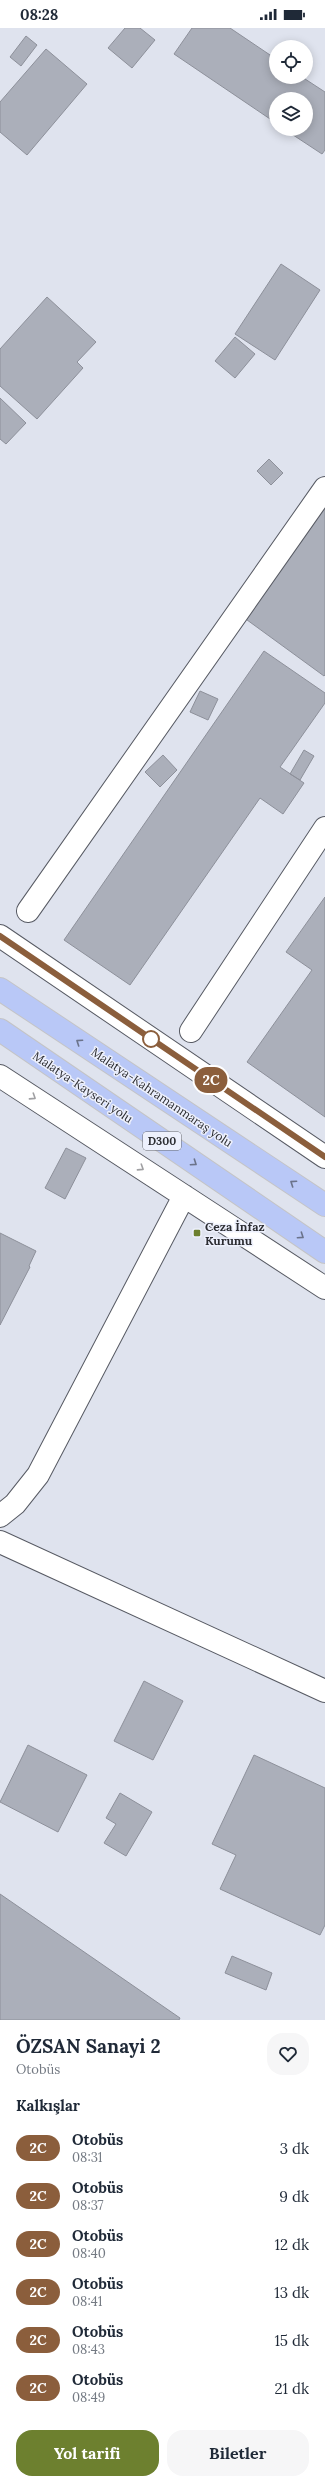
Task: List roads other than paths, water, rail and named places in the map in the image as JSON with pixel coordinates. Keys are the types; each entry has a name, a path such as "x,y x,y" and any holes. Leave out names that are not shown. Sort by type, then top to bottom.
{"highway":[{"name":"Malatya-Kahramanmaraş yolu","path":"0,989 325,1205"},
{"name":"Malatya-Kayseri yolu","path":"0,1030 325,1252"}],"street":[{"path":"28,911 325,488"},
{"path":"191,1031 325,828"},
{"path":"0,936 325,1157"},
{"path":"0,1076 325,1288"},
{"path":"0,1516 15,1504 38,1475 184,1196"},
{"path":"0,1542 325,1691"}],"place":[{"name":"Ceza İnfaz Kurumu","path":"197,1233"}]}
